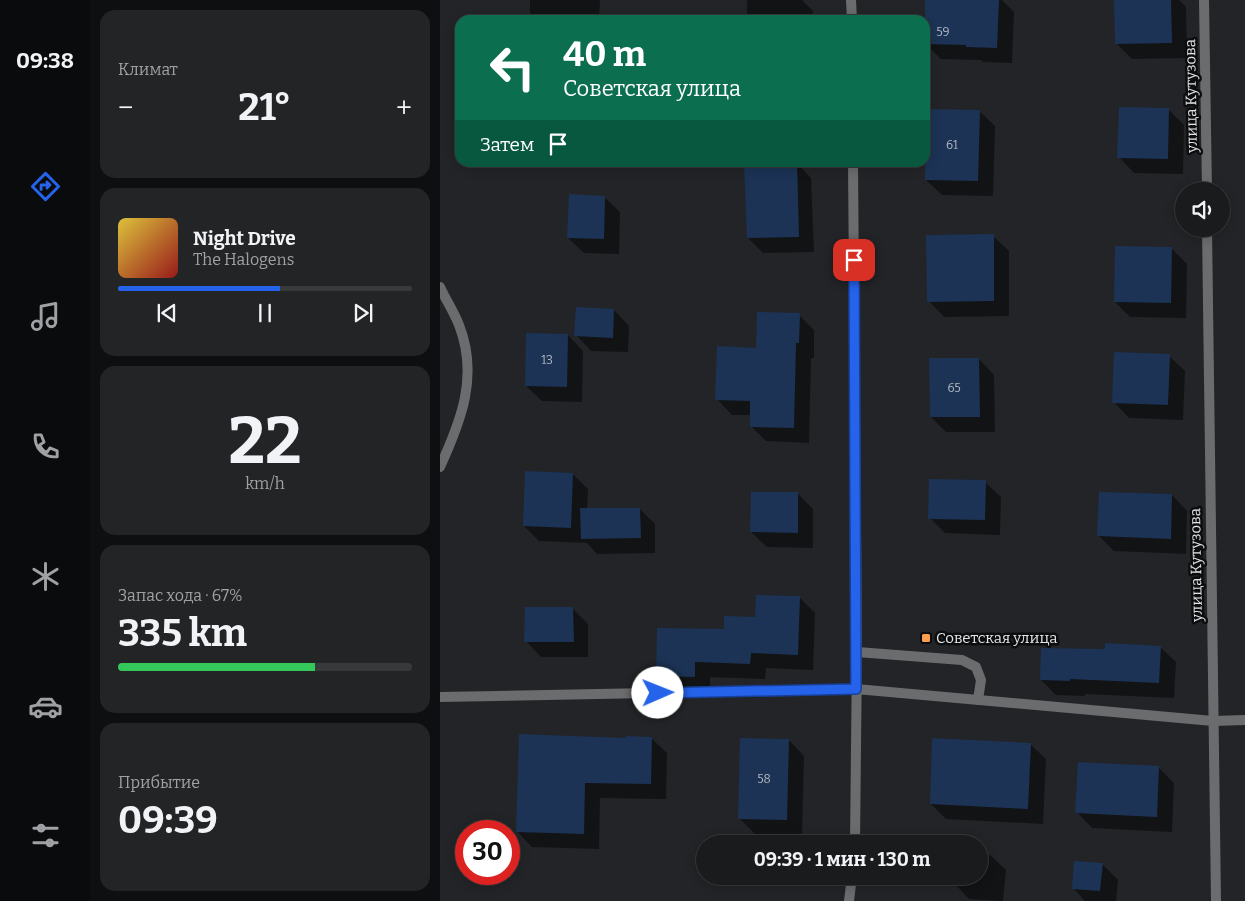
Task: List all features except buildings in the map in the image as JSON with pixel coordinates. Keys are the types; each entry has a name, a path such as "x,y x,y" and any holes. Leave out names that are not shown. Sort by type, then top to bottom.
{"street":[{"path":"851,0 852,15"},
{"name":"улица Кутузова","path":"1204,0 1207,182"},
{"path":"853,167 857,652 855,835"},
{"name":"улица Кутузова","path":"1207,237 1216,901"},
{"path":"440,287 459,326 466,353 468,381 463,413 440,467"},
{"path":"857,652 962,660 976,667 981,680 978,700"},
{"path":"440,697 856,689 1213,721 1245,720"},
{"path":"849,901 851,885"}],"place":[{"name":"Советская улица","path":"926,638"}],"route":[{"path":"658,693 856,689 854,260"}]}
